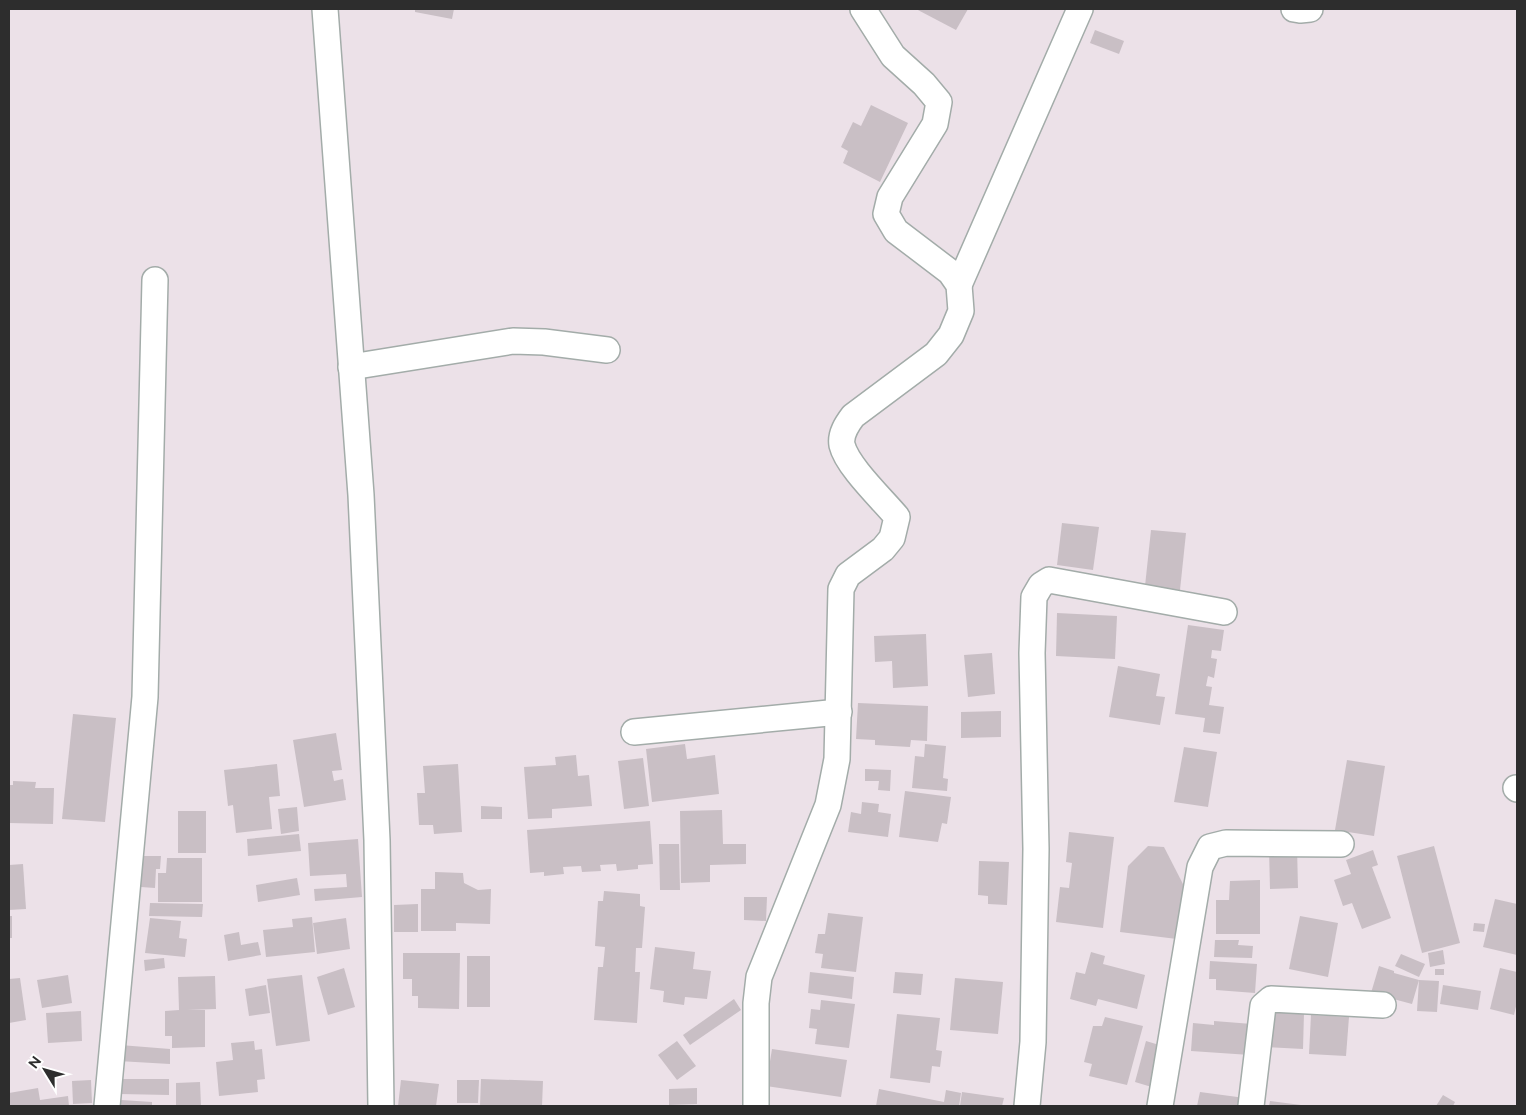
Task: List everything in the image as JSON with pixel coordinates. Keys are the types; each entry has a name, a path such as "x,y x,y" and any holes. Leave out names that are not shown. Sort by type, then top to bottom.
{"street":[{"path":"325,9 361,495 377,840 381,1106"},
{"path":"863,9 893,56 924,84 939,102 935,124 890,197 886,214 896,231 950,272 959,285"},
{"path":"756,1106 756,1003 759,977 828,804 838,759 841,589 848,575 884,549 892,538 898,517 850,462 842,443 845,428 853,416 936,354 951,335 961,311 959,285 1080,9"},
{"path":"1294,9 1310,9"},
{"path":"107,1106 144,697 154,280"},
{"path":"351,367 513,342 544,342 607,350"},
{"path":"1027,1106 1033,1042 1036,869 1035,702 1032,653 1034,597 1040,585 1049,580 1224,612"},
{"path":"634,732 839,712"},
{"path":"1160,1106 1200,867 1210,847 1226,843 1341,844"},
{"path":"1251,1106 1263,1006 1266,1002 1271,999 1383,1004"}],"building":[{"path":"415,9 454,9 452,19 415,12"},
{"path":"916,9 968,9 956,30"},
{"path":"1095,30 1124,41 1119,54 1090,43"},
{"path":"871,105 908,123 880,182 843,163 848,151 841,147 853,122 861,126"},
{"path":"1062,523 1099,527 1093,570 1057,565"},
{"path":"1151,530 1186,533 1180,590 1145,586"},
{"path":"1057,613 1117,616 1115,659 1056,656"},
{"path":"1188,625 1224,630 1221,651 1212,650 1211,658 1217,659 1214,678 1208,676 1206,686 1212,687 1209,705 1224,707 1220,734 1203,732 1205,718 1175,714"},
{"path":"926,634 928,686 893,688 892,661 875,662 874,636"},
{"path":"992,653 995,694 968,697 964,655"},
{"path":"1118,666 1160,674 1156,696 1165,697 1160,725 1109,717"},
{"path":"858,703 928,706 927,741 911,740 910,747 875,745 875,740 856,739"},
{"path":"1001,711 1001,737 961,738 961,712"},
{"path":"73,714 116,718 105,822 62,819"},
{"path":"336,733 342,770 332,771 334,781 343,779 346,800 304,807 293,740"},
{"path":"685,744 687,759 715,755 719,794 652,802 646,749"},
{"path":"925,744 946,746 943,778 948,779 947,791 912,788 915,756 924,757"},
{"path":"1184,747 1217,752 1208,807 1174,802"},
{"path":"576,755 578,776 589,775 592,806 552,809 552,818 528,819 524,767 556,765 555,757"},
{"path":"643,758 649,806 624,809 618,761"},
{"path":"1347,760 1385,766 1374,836 1335,830"},
{"path":"277,764 280,796 269,797 272,829 236,833 233,805 228,806 224,770"},
{"path":"458,764 462,832 434,834 433,825 419,825 417,793 425,793 423,766"},
{"path":"865,769 891,770 890,791 878,790 879,781 865,781"},
{"path":"13,781 36,782 35,788 54,788 53,824 9,823 9,785 13,785"},
{"path":"905,791 951,797 947,824 942,823 938,842 899,837"},
{"path":"862,802 879,804 878,812 891,814 888,837 848,832 851,812 861,814"},
{"path":"481,806 502,807 502,819 481,819"},
{"path":"297,807 299,831 281,834 278,809"},
{"path":"722,810 723,844 746,844 746,864 710,865 710,882 681,883 680,811"},
{"path":"178,811 206,811 206,853 178,853"},
{"path":"650,821 653,864 638,865 638,869 617,871 616,864 600,865 601,871 582,872 581,866 563,867 564,874 544,876 544,872 530,873 527,830"},
{"path":"1069,832 1114,837 1103,928 1056,922 1060,887 1069,888 1072,863 1066,862"},
{"path":"299,834 301,851 248,856 247,839"},
{"path":"358,839 362,897 315,901 314,889 347,887 346,874 310,876 308,843"},
{"path":"659,844 679,844 680,890 660,890"},
{"path":"1148,846 1164,847 1184,886 1177,939 1120,932 1128,866"},
{"path":"1434,846 1460,943 1422,953 1397,856"},
{"path":"1297,847 1298,888 1270,889 1269,849"},
{"path":"1373,850 1378,865 1372,867 1391,918 1362,929 1352,903 1343,906 1334,880 1351,874 1346,860"},
{"path":"142,856 161,856 160,869 156,869 155,888 141,887"},
{"path":"167,858 202,858 202,902 158,902 158,873 166,873"},
{"path":"979,861 1009,862 1007,905 988,904 988,896 978,895"},
{"path":"23,864 26,909 9,910 9,865"},
{"path":"435,872 463,873 464,883 478,890 491,889 490,924 456,923 456,931 421,931 421,889 435,889"},
{"path":"297,878 300,895 258,902 256,885"},
{"path":"1260,880 1260,934 1216,934 1216,900 1229,900 1230,881"},
{"path":"604,891 640,894 640,906 645,907 642,948 636,948 635,972 640,972 637,1023 594,1020 598,967 603,967 605,947 595,946 598,901 603,901"},
{"path":"744,897 767,897 766,921 744,920"},
{"path":"1495,899 1517,904 1517,955 1483,947"},
{"path":"150,903 203,904 202,917 149,916"},
{"path":"418,904 418,932 394,932 394,905"},
{"path":"828,913 863,917 856,972 821,968 823,954 815,953 818,934 825,934"},
{"path":"9,916 12,916 12,938 9,938"},
{"path":"1300,916 1338,923 1328,977 1289,969"},
{"path":"312,917 315,952 266,957 263,930 293,927 292,919"},
{"path":"150,918 181,921 179,938 187,939 185,957 145,953"},
{"path":"346,918 350,949 317,954 313,923"},
{"path":"1474,923 1485,924 1484,932 1473,931"},
{"path":"239,932 241,945 258,942 261,955 228,961 224,935"},
{"path":"1215,940 1239,940 1238,945 1253,946 1252,958 1214,957"},
{"path":"655,947 695,952 693,969 711,971 707,999 685,997 684,1005 663,1002 664,991 650,989"},
{"path":"1443,950 1445,964 1430,967 1428,953"},
{"path":"1091,952 1105,956 1103,964 1145,975 1137,1009 1098,999 1096,1006 1070,999 1076,972 1085,974"},
{"path":"403,953 460,953 459,1009 418,1008 418,996 412,996 412,979 403,979"},
{"path":"1401,954 1425,964 1419,977 1395,966"},
{"path":"467,956 490,956 490,1007 467,1007"},
{"path":"164,958 165,968 145,971 144,960"},
{"path":"1210,961 1257,964 1255,993 1216,990 1216,979 1209,979"},
{"path":"1379,966 1394,971 1394,973 1419,980 1412,1004 1371,993"},
{"path":"344,968 355,1007 328,1015 317,977"},
{"path":"1500,968 1517,972 1517,1002 1514,1015 1490,1009"},
{"path":"1435,969 1444,969 1444,975 1435,975"},
{"path":"810,972 854,977 852,999 808,993"},
{"path":"895,972 923,974 921,995 893,993"},
{"path":"68,975 72,1003 42,1008 37,980"},
{"path":"302,975 310,1041 276,1046 267,979"},
{"path":"215,976 216,1009 187,1010 205,1010 205,1047 172,1048 172,1036 165,1036 165,1011 179,1010 178,977"},
{"path":"20,978 26,1020 9,1023 9,979"},
{"path":"955,978 1003,982 998,1034 950,1030"},
{"path":"1419,980 1439,981 1437,1012 1417,1011"},
{"path":"266,985 270,1013 249,1016 245,989"},
{"path":"1443,985 1481,991 1478,1010 1440,1004"},
{"path":"734,999 741,1010 690,1045 683,1035"},
{"path":"821,1000 855,1004 849,1048 815,1044 817,1029 809,1028 811,1009 820,1010"},
{"path":"81,1011 82,1041 48,1043 46,1013"},
{"path":"1268,1011 1304,1013 1303,1049 1266,1047"},
{"path":"897,1014 940,1018 936,1050 942,1051 940,1067 932,1066 930,1083 890,1078"},
{"path":"1311,1015 1349,1017 1346,1056 1309,1054"},
{"path":"1105,1017 1143,1026 1127,1085 1089,1076 1092,1064 1084,1062 1093,1026 1102,1026"},
{"path":"1214,1021 1252,1024 1250,1055 1191,1051 1193,1023 1214,1025"},
{"path":"254,1041 255,1050 262,1049 265,1079 257,1080 258,1092 219,1096 216,1062 233,1060 231,1043"},
{"path":"677,1041 696,1066 677,1080 658,1055"},
{"path":"1146,1041 1166,1047 1155,1088 1135,1082"},
{"path":"120,1045 170,1049 170,1064 118,1061"},
{"path":"772,1049 847,1060 841,1097 766,1086"},
{"path":"121,1079 169,1079 169,1095 120,1094"},
{"path":"481,1079 543,1081 542,1106 480,1106"},
{"path":"91,1080 92,1103 73,1104 72,1081"},
{"path":"401,1080 439,1084 436,1106 398,1106"},
{"path":"457,1080 479,1080 478,1103 457,1103"},
{"path":"200,1082 201,1106 176,1106 176,1083"},
{"path":"38,1088 40,1100 68,1096 69,1106 9,1106 9,1093"},
{"path":"697,1088 697,1104 669,1105 669,1089"},
{"path":"879,1089 944,1102 946,1090 961,1093 959,1106 876,1106"},
{"path":"962,1092 1004,1098 1002,1106 960,1106"},
{"path":"1200,1092 1245,1098 1244,1106 1197,1106"},
{"path":"1443,1095 1455,1102 1453,1106 1436,1106"},
{"path":"121,1100 152,1102 152,1106 121,1106"},
{"path":"1270,1101 1301,1105 1301,1106 1269,1106"}]}
